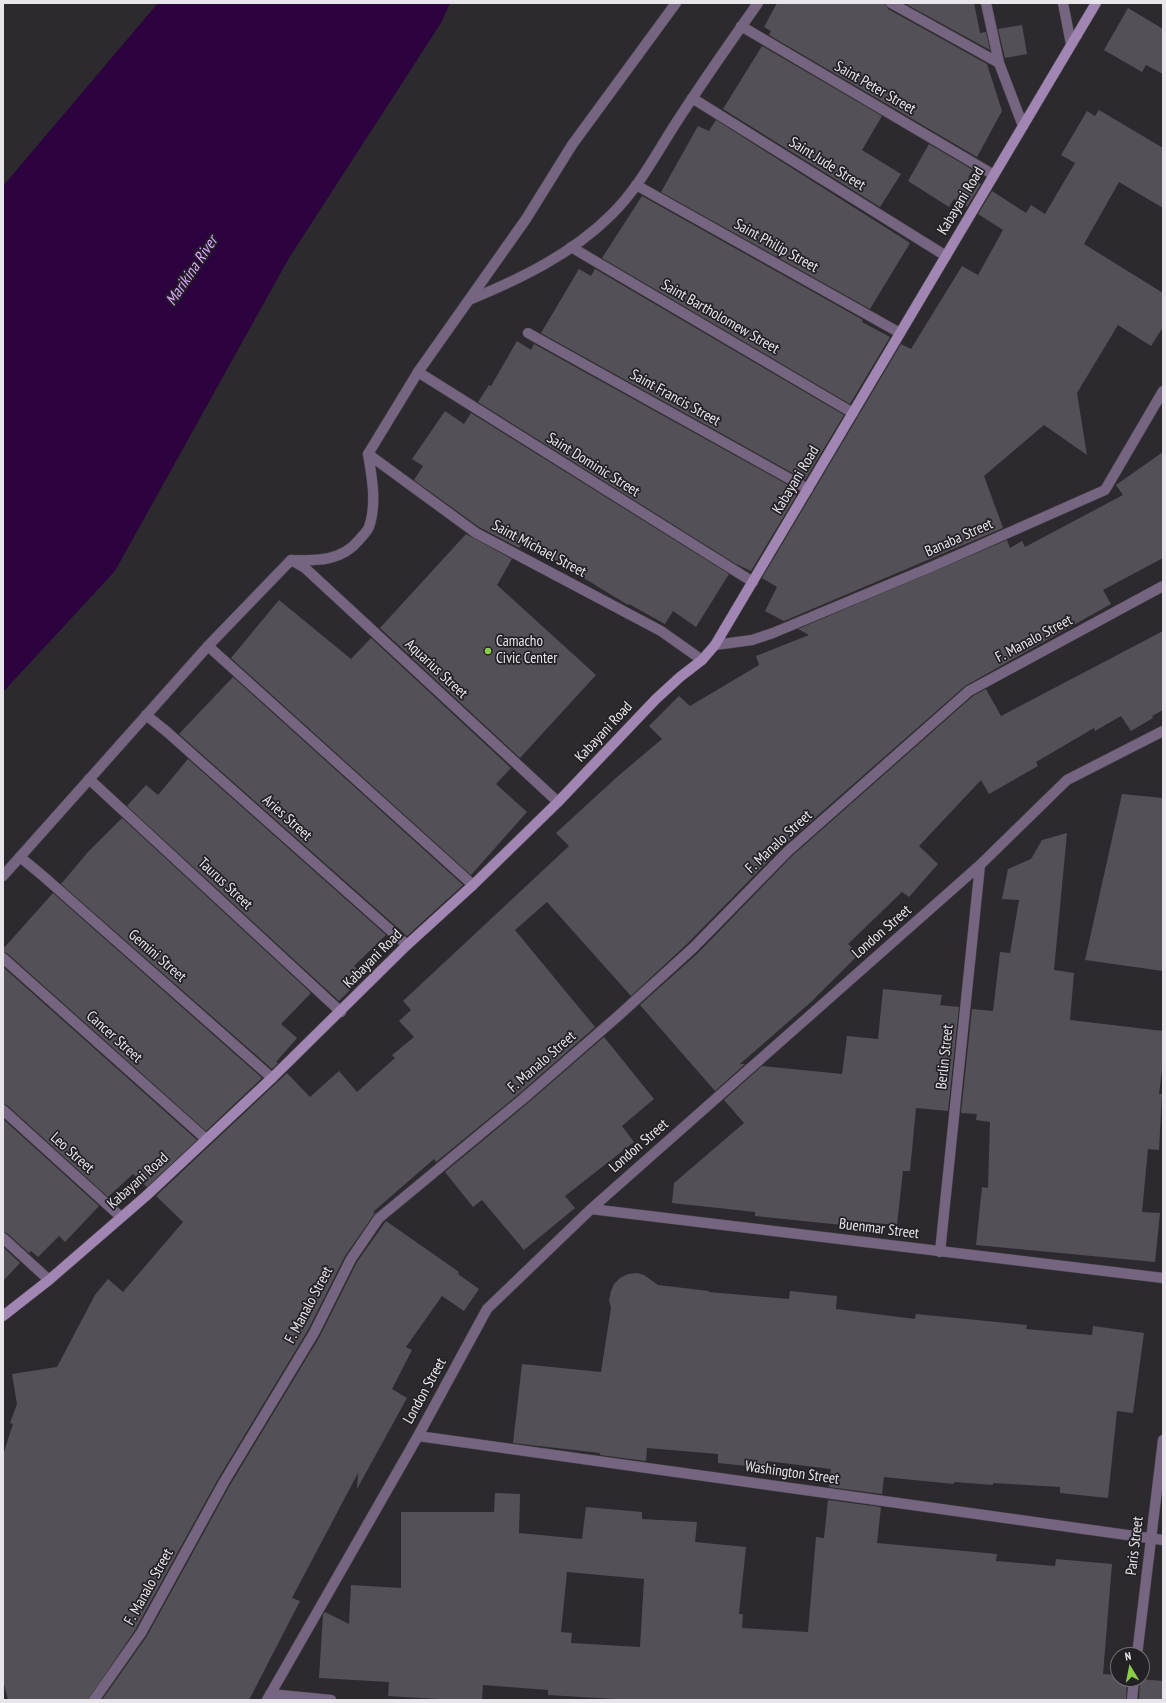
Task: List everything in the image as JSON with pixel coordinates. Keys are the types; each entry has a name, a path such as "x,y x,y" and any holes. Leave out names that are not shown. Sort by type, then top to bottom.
{"street":[{"path":"3,876 208,646 291,560 313,561 340,556 356,544 368,528 373,502 372,480 368,454 418,372 526,219 572,145 676,3"},
{"path":"469,300 511,283 571,247 612,215 636,185 692,98 758,3"},
{"path":"891,3 999,63"},
{"path":"986,3 999,63 1023,126"},
{"path":"1062,3 1072,44"},
{"name":"Kabayani Road","path":"3,1316 49,1280 121,1217 272,1078 341,1012 407,945 472,886 558,802 656,699 680,677 702,660 715,645 1096,3"},
{"name":"Saint Peter Street","path":"742,26 994,175"},
{"name":"Saint Jude Street","path":"692,98 946,256"},
{"name":"Saint Philip Street","path":"636,185 900,333"},
{"name":"Saint Bartholomew Street","path":"571,247 853,413"},
{"name":"Saint Francis Street","path":"528,333 808,489"},
{"name":"Saint Dominic Street","path":"418,372 752,582"},
{"name":"Banaba Street","path":"715,645 752,640 773,633 931,567 1105,490 1163,391"},
{"name":"Saint Michael Street","path":"368,454 476,533 661,631 702,660"},
{"name":"Aquarius Street","path":"291,560 305,568 558,802"},
{"name":"F. Manalo Street","path":"94,1700 141,1633 224,1482 314,1333 351,1259 379,1218 524,1098 617,1017 693,948 788,852 970,691 1163,586"},
{"path":"208,646 472,886"},
{"name":"Aries Street","path":"146,715 166,731 407,945"},
{"name":"London Street","path":"268,1697 418,1436 487,1309 591,1209 980,865 1067,780 1163,731"},
{"name":"Taurus Street","path":"89,779 341,1012"},
{"name":"Gemini Street","path":"20,857 272,1078"},
{"name":"Berlin Street","path":"940,1252 980,865"},
{"name":"Cancer Street","path":"3,958 206,1139"},
{"name":"Leo Street","path":"3,1110 121,1217"},
{"name":"Buenmar Street","path":"591,1209 1163,1278"},
{"path":"3,1238 49,1280"},
{"name":"Washington Street","path":"418,1436 1163,1540"},
{"name":"Paris Street","path":"1138,1647 1163,1440"},
{"path":"1132,1700 1133,1687"},
{"path":"268,1697 331,1700"}],"water":[{"name":"Marikina River","path":"158,3 450,3 441,23 289,258 115,571 3,692 3,186"}],"building":[{"path":"777,3 885,3 888,9 987,64 1002,111 977,157 769,35 771,31 764,27"},
{"path":"904,3 974,3 980,33 986,32 990,50"},
{"path":"1128,8 1163,29 1163,74 1146,65 1142,72 1104,50"},
{"path":"1022,25 1027,54 1005,58 998,29"},
{"path":"762,46 882,116 862,150 901,174 880,207 723,109"},
{"path":"1099,110 1163,148 1163,208 1119,182 1084,244 1163,293 1163,327 1151,346 1118,325 1077,393 1087,455 1044,425 984,476 1003,528 784,621 765,611 777,587 762,578 901,344 911,349 962,266 978,275 1003,230 978,214 992,191 1026,213 1031,205 1045,214 1075,163 1061,155 1087,111 1095,116"},
{"path":"716,120 910,243 870,309 661,192 698,126 709,131"},
{"path":"929,144 973,170 968,177 981,184 967,207 954,199 949,207 908,181"},
{"path":"642,196 863,320 862,322 890,337 850,404 602,258"},
{"path":"579,269 591,276 595,269 844,415 805,480 541,333"},
{"path":"517,341 531,350 534,344 799,491 751,571 736,564 478,402 489,385 491,386"},
{"path":"445,411 464,424 471,413 729,574 696,627 673,611 665,624 629,604 628,605 523,541 519,548 479,527 414,480 423,466 412,459"},
{"path":"1163,452 1163,558 1103,590 1111,604 965,686 783,846 688,943 631,996 547,902 515,930 595,1027 520,1093 436,1162 434,1159 373,1212 375,1213 345,1256 308,1330 218,1479 135,1630 88,1700 8,1700 3,1680 3,1455 13,1424 10,1423 17,1404 12,1374 57,1367 95,1295 108,1279 123,1292 183,1222 156,1196 287,1073 310,1097 339,1071 357,1092 395,1058 392,1055 414,1037 399,1021 411,1010 403,1001 569,846 556,833 617,777 662,739 649,726 679,696 690,706 759,665 756,656 809,635 798,629 1007,540 1010,548 1022,541 1025,547 1123,495 1116,485"},
{"name":"Camacho Civic Center","path":"466,534 512,559 497,585 596,675 520,758 380,628"},
{"path":"279,600 351,659 371,638 511,768 496,784 527,812 471,875 231,658"},
{"path":"1163,631 1163,710 1152,716 1153,718 1131,731 1121,716 1095,731 1094,728 1036,762 1038,766 989,794 981,780 919,846 938,864 909,897 902,892 848,944 859,954 811,1002 740,1064 745,1064 715,1091 640,1005 698,953 792,856 973,696 986,689 1001,716"},
{"path":"233,677 463,885 407,936 179,734"},
{"path":"188,759 386,935 354,966 364,976 339,1001 127,806 146,785 158,795"},
{"path":"1122,794 1163,798 1163,971 1085,960"},
{"path":"122,818 311,993 281,1024 297,1038 276,1062 278,1063 272,1069 61,884 88,852"},
{"path":"1067,833 1054,970 1074,973 1070,1020 1163,1031 1163,1062 1159,1094 1162,1094 1159,1150 1148,1149 1142,1212 1160,1213 1155,1262 976,1245 982,1187 988,1188 990,1122 976,1120 977,1114 961,1113 972,1009 993,1011 1000,952 1010,953 1019,900 1002,899 1008,869 1031,859 1042,840"},
{"path":"53,893 262,1078 206,1131 7,953 3,952 3,949"},
{"path":"3,967 197,1140 147,1187 133,1174 108,1197 7,1105 3,1104"},
{"path":"883,989 942,995 940,1005 959,1007 948,1111 916,1108 910,1171 903,1171 897,1225 843,1220 842,1225 755,1216 755,1212 672,1203 674,1183 744,1123 724,1100 762,1066 842,1074 847,1036 878,1039"},
{"path":"604,1037 654,1099 622,1126 634,1142 565,1196 575,1208 524,1250 482,1200 473,1207 445,1172"},
{"path":"3,1119 99,1206 65,1242 59,1236 38,1257 31,1251 29,1253 7,1233 3,1232"},
{"path":"386,1221 459,1272 458,1274 479,1289 464,1311 442,1296 406,1347 412,1350 392,1389 407,1398 357,1489 358,1473 292,1598 300,1601 249,1700 102,1700 147,1636 230,1485 320,1336 357,1262"},
{"path":"3,1247 20,1263 3,1281"},
{"path":"637,1273 644,1275 658,1285 709,1292 789,1299 790,1291 837,1296 836,1309 915,1319 916,1314 1027,1325 1026,1329 1092,1335 1093,1326 1144,1333 1133,1413 1117,1411 1108,1498 1060,1493 1060,1487 993,1483 993,1485 954,1482 954,1484 884,1477 882,1494 829,1487 831,1469 767,1461 767,1468 718,1463 718,1454 647,1448 646,1461 600,1455 600,1453 513,1443 522,1364 601,1372 611,1308 609,1300 611,1291 614,1284 620,1278 628,1274"},
{"path":"495,1493 520,1494 519,1533 582,1539 586,1507 642,1512 642,1519 697,1522 695,1542 746,1547 739,1614 743,1614 742,1628 808,1632 816,1537 824,1538 828,1500 881,1507 877,1543 997,1554 996,1561 1055,1566 1056,1559 1112,1564 1103,1674 1110,1674 1110,1687 1127,1687 1126,1700 630,1700 548,1695 548,1690 483,1685 482,1700 454,1700 388,1696 389,1682 319,1678 323,1615 325,1612 349,1624 351,1585 401,1588 401,1512 494,1512","holes":["567,1572 644,1579 640,1647 571,1643 572,1633 561,1632"]},
{"path":"1150,1680 1163,1681 1163,1700 1139,1700 1140,1687 1150,1687"}],"place":[{"name":"Camacho Civic Center","path":"488,651"}]}
